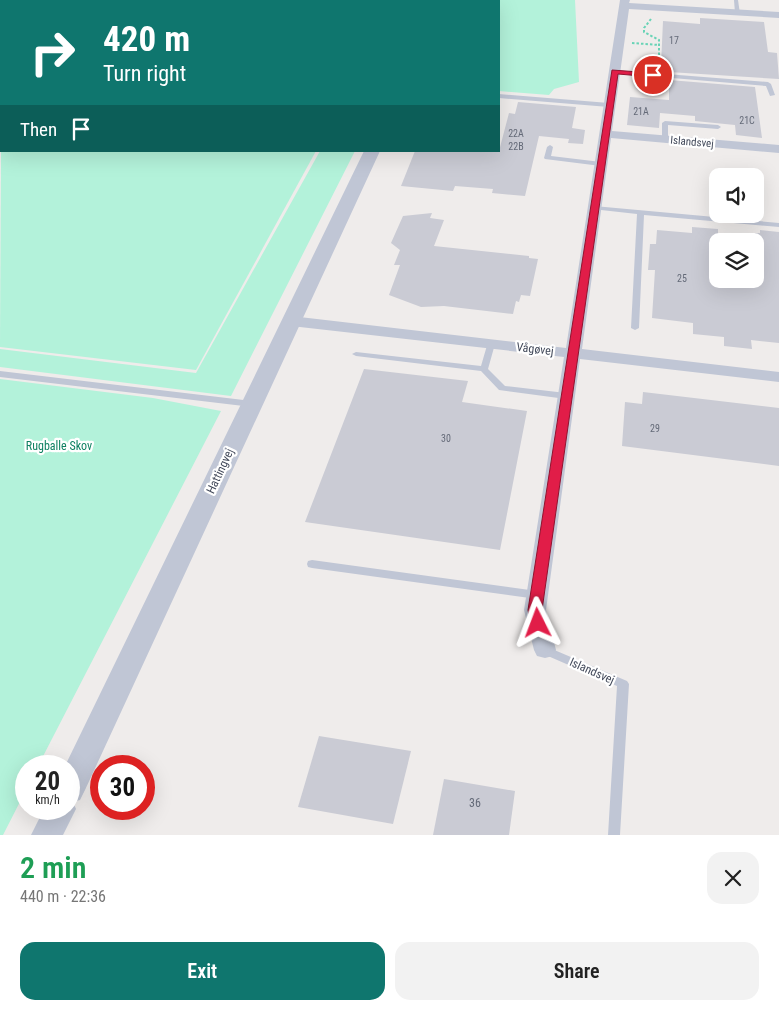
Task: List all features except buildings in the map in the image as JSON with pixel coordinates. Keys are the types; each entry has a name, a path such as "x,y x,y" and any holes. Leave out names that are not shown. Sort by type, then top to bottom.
{"street":[{"path":"624,3 658,8 779,16"},
{"name":"Islandsvej","path":"545,650 535,610 624,3"},
{"name":"Islandsvej","path":"605,134 779,149"},
{"name":"Hattingvej","path":"80,767 372,152"},
{"name":"Vågøvej","path":"291,321 779,377"},
{"path":"47,835 54,820"}],"lane":[{"path":"736,0 738,13"},
{"path":"615,72 768,84 772,95"},
{"path":"500,96 609,106"},
{"path":"665,140 665,123 718,127"},
{"path":"550,147 547,158 601,164"},
{"path":"594,208 779,225"},
{"path":"635,328 641,212"},
{"path":"484,369 492,344"},
{"path":"356,354 484,369 502,388 566,396"},
{"path":"0,374 252,404"},
{"path":"312,564 537,595"},
{"name":"Islandsvej","path":"545,650 623,684 614,835"}],"path":[{"path":"658,8 644,32 657,38 659,45 659,67"},
{"path":"618,42 659,45"}],"green space":[{"path":"500,0 575,0 579,82 554,89 549,95 500,91"},
{"path":"1,152 315,152 196,370 0,347"},
{"path":"319,152 354,152 231,396 0,367 0,349 196,373"},
{"name":"Rugballe Skov","path":"0,379 153,398 221,411 44,755 15,755 15,812 3,835 0,835"}],"route":[{"path":"538,623 535,610 615,72 653,75"}]}
